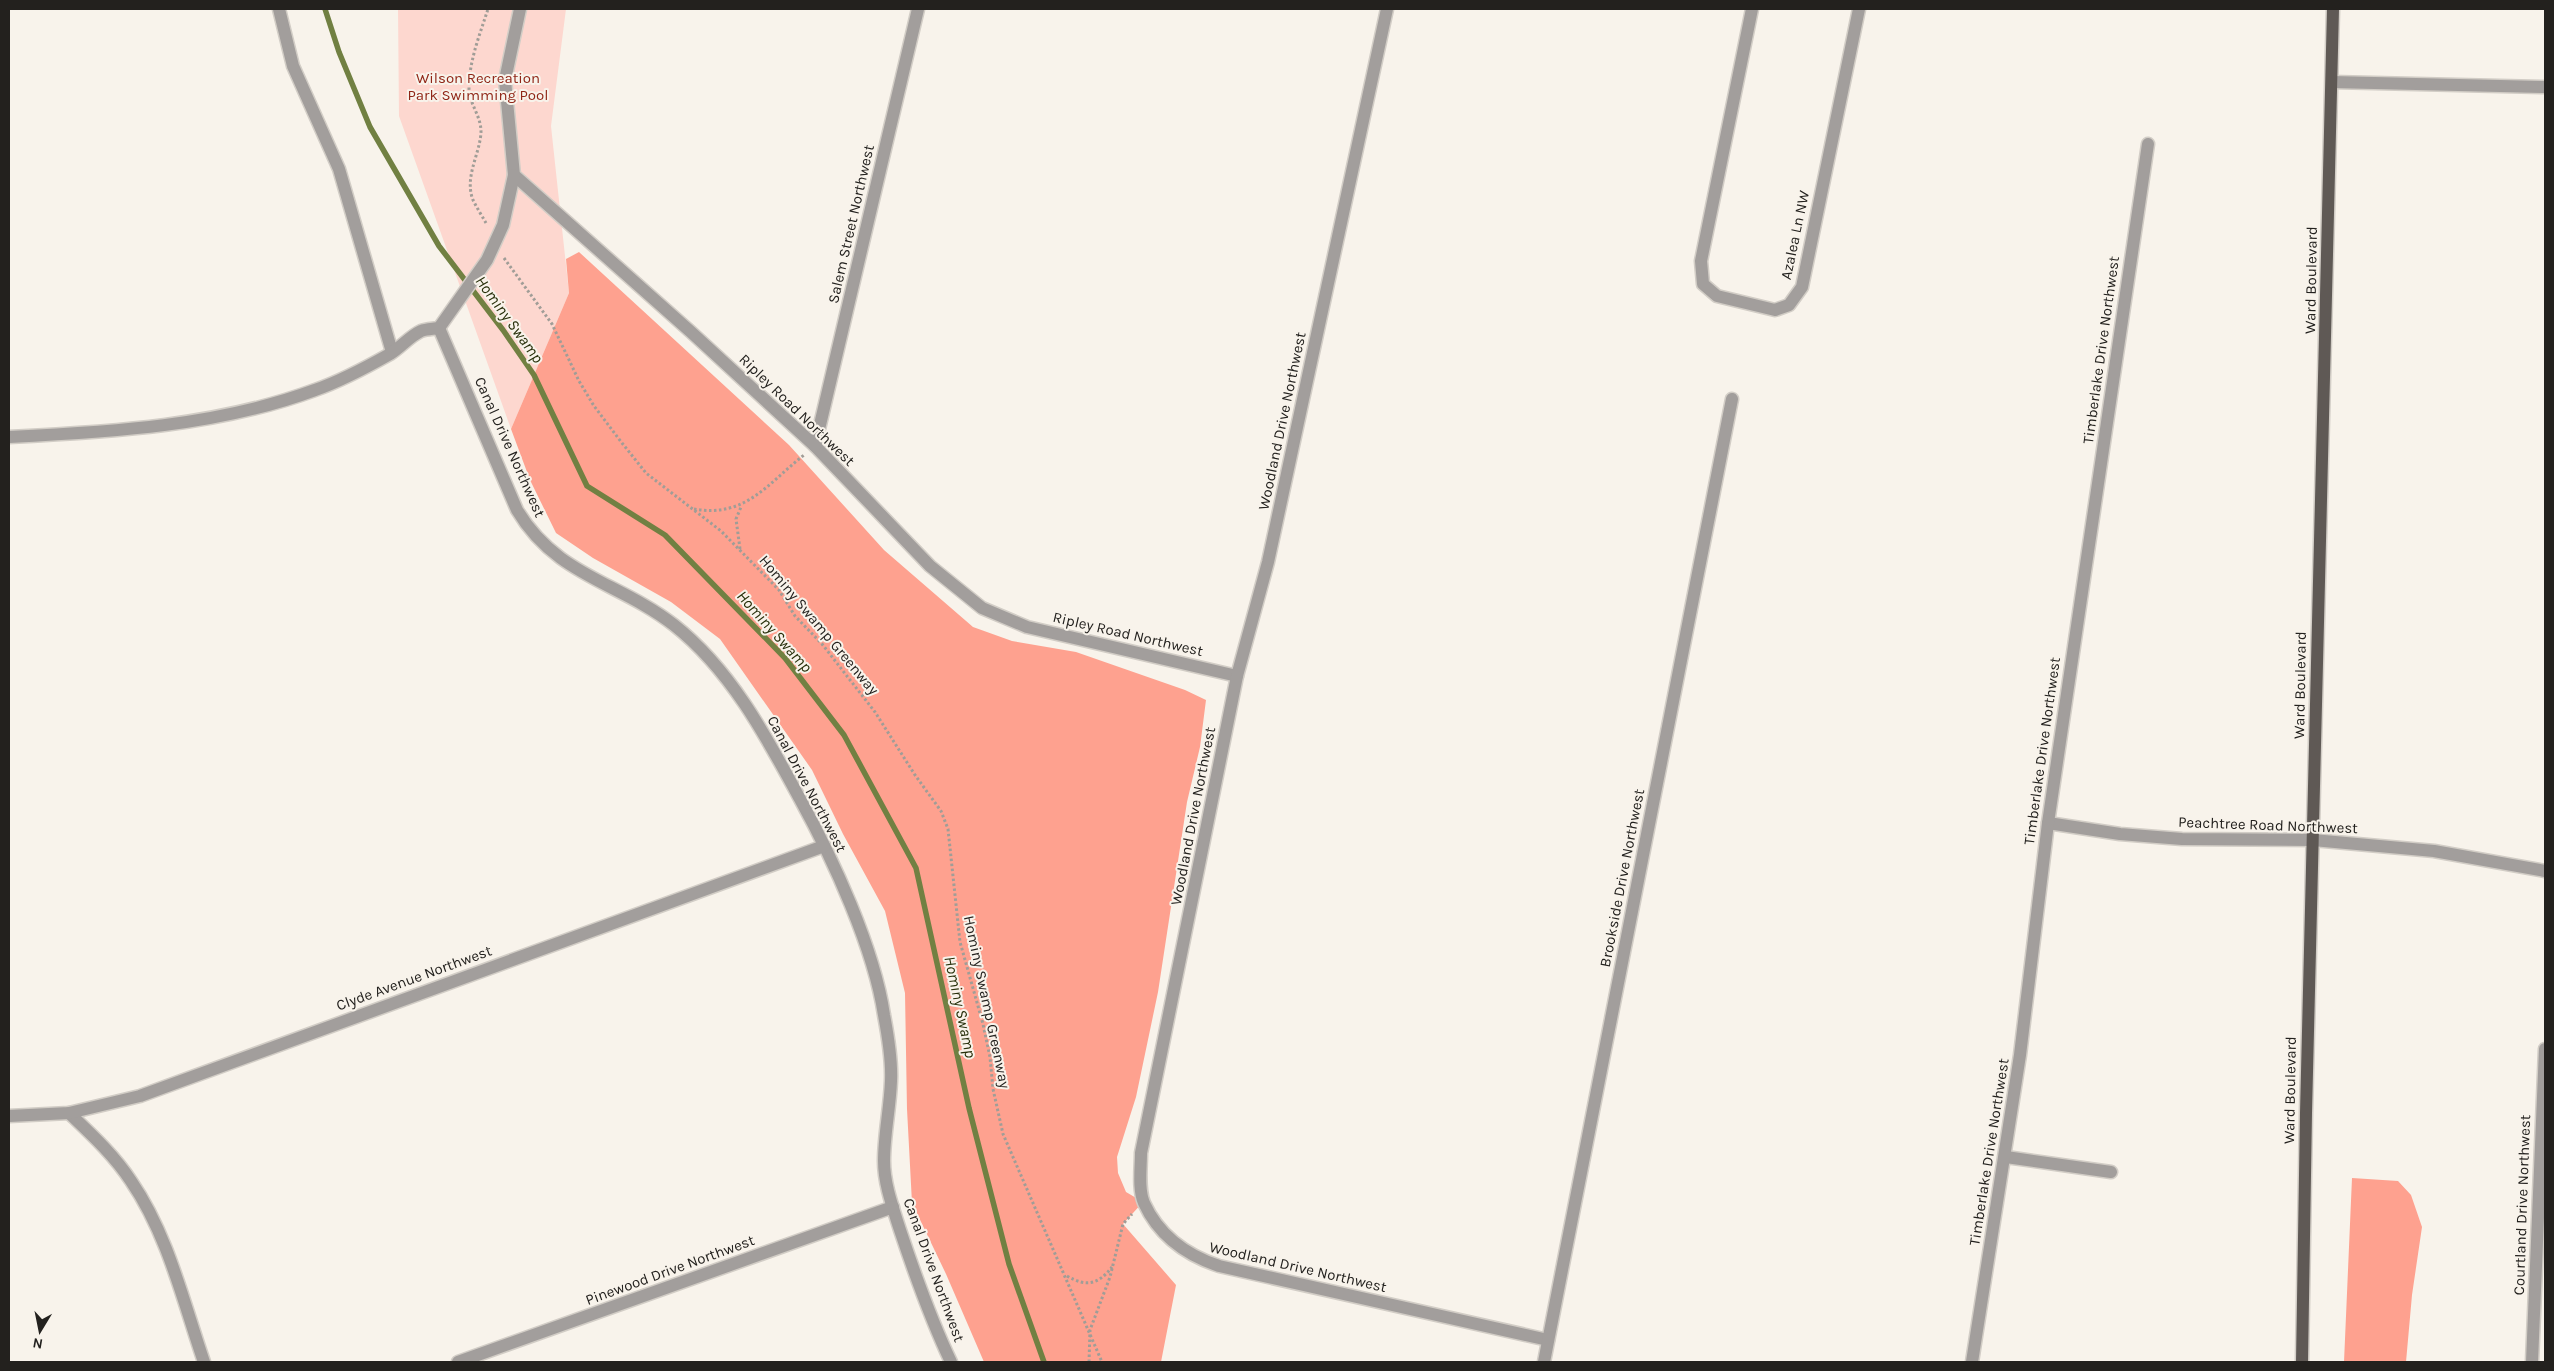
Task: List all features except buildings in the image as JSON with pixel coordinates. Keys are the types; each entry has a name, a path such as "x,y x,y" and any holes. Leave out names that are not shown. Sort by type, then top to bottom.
{"main road":[{"name":"Ward Boulevard","path":"2302,1362 2333,9"}],"street":[{"path":"279,9 293,66 339,170 392,352"},
{"path":"9,437 88,433 156,426 271,404 317,390 392,352 420,331 439,328 461,294 484,266 503,225 514,175 505,80 520,9"},
{"name":"Salem Street Northwest","path":"815,446 918,9"},
{"name":"Woodland Drive Northwest","path":"1387,9 1268,562 1238,676 1141,1153 1143,1202 1163,1233 1176,1246 1198,1259 1229,1269 1548,1340"},
{"name":"Azalea Ln NW","path":"1752,9 1701,261 1703,284 1717,296 1775,310 1789,305 1802,287 1859,9"},
{"path":"2332,82 2545,87"},
{"name":"Timberlake Drive Northwest","path":"1972,1362 2006,1156 2048,823 2148,144"},
{"name":"Ripley Road Northwest","path":"514,175 691,332 815,446 930,566 982,608 1027,627 1238,676"},
{"name":"Canal Drive Northwest","path":"439,328 517,510 528,528 542,545 561,559 604,585 645,606 672,624 700,647 724,673 762,731 824,846 866,945 884,1013 892,1078 884,1163 893,1207 909,1258 951,1362"},
{"name":"Brookside Drive Northwest","path":"1544,1362 1732,399"},
{"name":"Peachtree Road Northwest","path":"2048,823 2120,834 2182,839 2313,840 2434,851 2545,871"},
{"name":"Clyde Avenue Northwest","path":"9,1116 69,1113 140,1096 824,846"},
{"name":"Courtland Drive Northwest","path":"2532,1362 2545,1049"},
{"path":"69,1113 116,1160 141,1196 159,1230 204,1362"},
{"path":"2006,1156 2110,1172"},
{"name":"Pinewood Drive Northwest","path":"458,1362 893,1207"}],"path":[{"path":"488,9 475,48 469,88 472,103 478,114 481,131 470,179 472,198 496,241"},
{"name":"Hominy Swamp Greenway","path":"506,260 552,324 579,381 616,436 646,473 693,509 740,550 779,590 795,616 858,688 941,811 948,829 960,942 983,1024 990,1057 993,1089 1004,1134 1090,1330 1102,1362"},
{"path":"693,509 710,512 741,506 815,446"},
{"name":"Hominy Swamp Greenway","path":"740,550 736,519 741,506"},
{"name":"Hominy Swamp Greenway","path":"1089,1362 1090,1330 1113,1267 1123,1224 1143,1202"},
{"path":"1066,1276 1078,1283 1092,1284 1103,1279 1113,1267"}],"green space":[{"name":"Wilson Recreation Park Swimming Pool","path":"398,9 566,9 551,126 569,293 511,429 399,116"}],"shaded area":[{"path":"579,252 789,445 884,550 973,627 1012,641 1076,652 1185,690 1206,700 1200,747 1187,802 1158,992 1136,1097 1117,1157 1118,1173 1126,1192 1143,1202 1123,1224 1176,1285 1161,1362 984,1362 946,1274 912,1203 907,1109 905,993 885,911 843,834 812,770 720,639 671,602 593,558 556,533 530,480 511,429 569,293 566,259"},
{"path":"2352,1178 2398,1181 2411,1195 2422,1227 2412,1295 2406,1362 2344,1362"}],"waterway":[{"name":"Hominy Swamp","path":"325,9 339,52 370,127 439,246 503,330 534,375 587,486 665,535 785,658 844,735 916,868 969,1108 1009,1264 1044,1362"}]}
